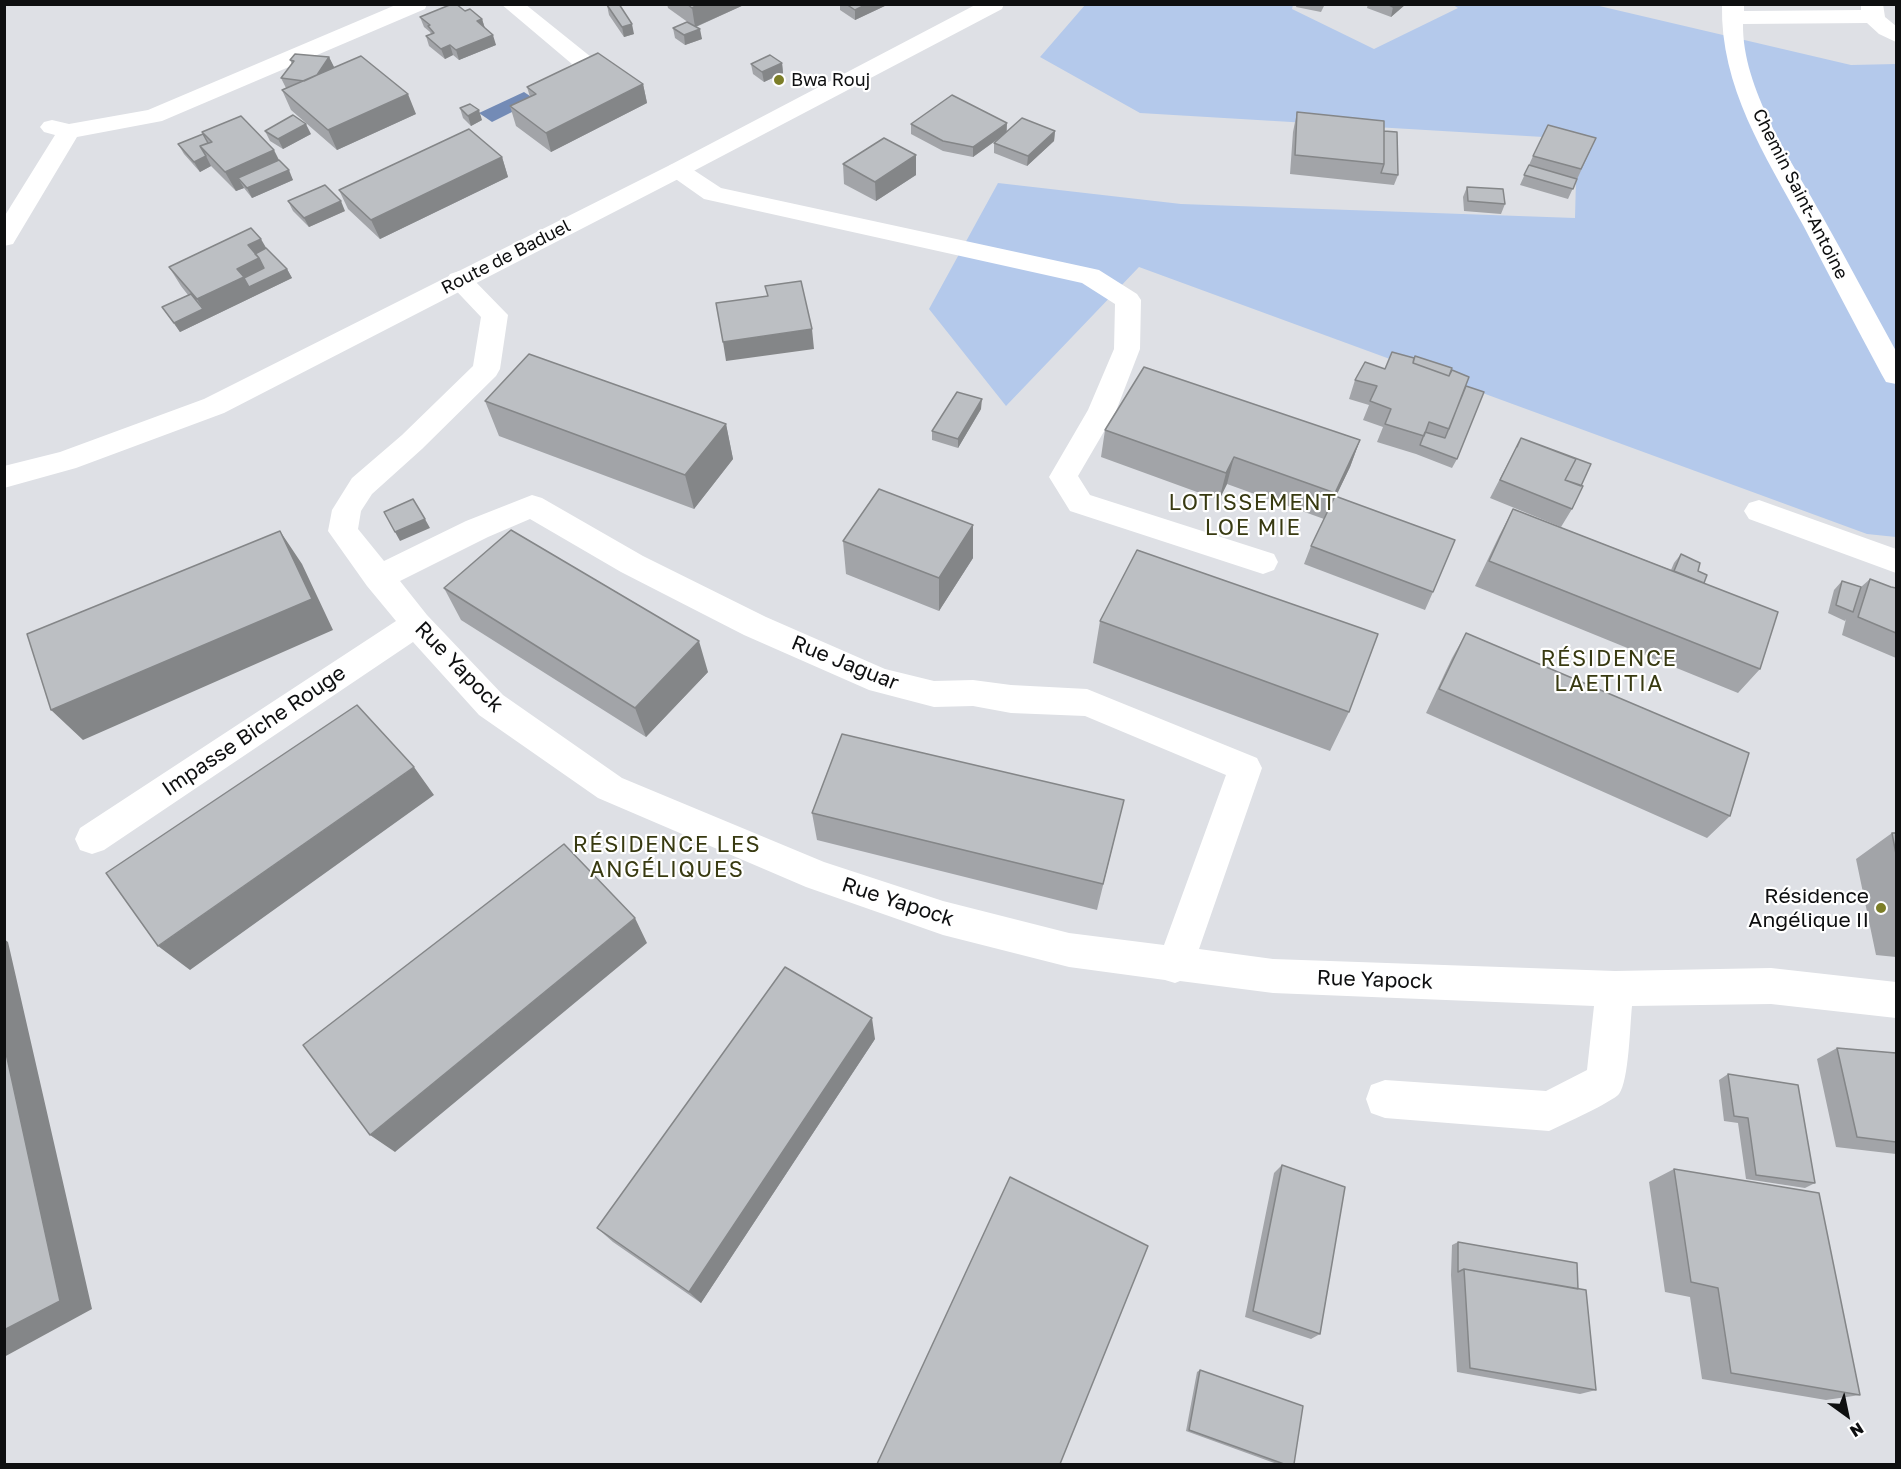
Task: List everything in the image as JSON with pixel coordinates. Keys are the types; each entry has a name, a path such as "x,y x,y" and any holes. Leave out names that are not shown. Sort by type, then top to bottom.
{"street":[{"path":"4,238 61,129 154,116 417,4"},
{"path":"511,4 583,62 583,67 563,79"},
{"name":"Route de Baduel","path":"4,477 66,461 214,406 678,170 994,4"},
{"path":"1732,11 1872,10 1880,25 1896,35"},
{"name":"Chemin Saint-Antoine","path":"1732,11 1737,61 1762,125 1896,375"},
{"path":"678,170 713,194 1090,276 1128,300 1127,349 1102,411 1064,477 1080,502 1263,562"},
{"name":"Rue Yapock","path":"459,280 495,315 486,369 412,442 362,486 347,510 343,531 416,624 491,705 610,788 818,876 943,918 1069,951 1175,966 1273,976 1615,988 1772,986 1896,1000"},
{"name":"Rue Jaguar","path":"378,578 477,529 532,506 632,564 755,626 880,681 934,694 973,693 1011,699 1087,703 1245,768 1175,966"},
{"path":"1759,511 1896,561"},
{"name":"Impasse Biche Rouge","path":"92,838 416,624"},
{"path":"1384,1099 1549,1111 1605,1081 1615,988"}],"shaded area":[{"path":"1085,5 1293,5 1292,9 1374,49 1458,8 1453,5 1595,5 1851,65 1896,64 1896,537 1867,534 1139,267 1006,406 929,309 998,183 1181,204 1575,218 1577,139 1140,113 1040,57"},
{"path":"524,92 536,100 492,122 479,113"}],"building":[{"path":"456,4 465,11 470,9 482,19 477,21 493,35 456,50 450,45 441,49 426,36 434,33 428,26 430,25 420,17"},
{"path":"619,4 632,24 622,27 607,5"},
{"path":"687,4 699,4 692,8"},
{"path":"846,4 867,4 855,10"},
{"path":"687,22 700,29 684,35 673,28"},
{"path":"598,53 643,84 546,133 510,106 536,94 527,87"},
{"path":"295,54 329,57 317,75 304,81 281,78 294,61 290,60"},
{"path":"770,55 782,63 762,72 751,64"},
{"path":"361,56 408,94 328,130 282,90"},
{"path":"952,95 1007,123 973,147 943,141 911,124"},
{"path":"470,104 479,110 468,116 460,108"},
{"path":"1297,112 1384,121 1384,164 1295,155"},
{"path":"293,115 306,124 278,139 265,131"},
{"path":"241,116 274,150 225,172 200,146 212,142 202,132"},
{"path":"1022,118 1055,131 1028,156 994,143"},
{"path":"1548,125 1596,138 1581,169 1533,156"},
{"path":"469,129 502,157 371,220 339,190"},
{"path":"1384,131 1397,132 1398,175 1381,173 1384,164"},
{"path":"203,134 208,143 200,146 206,156 194,162 178,144"},
{"path":"884,138 916,155 875,182 843,164"},
{"path":"279,160 289,170 247,188 238,178"},
{"path":"1529,165 1577,179 1573,189 1524,175"},
{"path":"325,185 341,201 304,218 288,201"},
{"path":"1467,187 1503,189 1505,204 1468,201"},
{"path":"251,228 261,239 248,245 259,258 237,269 244,277 197,299 169,267"},
{"path":"266,248 287,269 249,287 244,278 264,268 255,254"},
{"path":"801,281 812,329 723,342 716,303 768,296 765,286"},
{"path":"191,294 203,309 174,323 162,307"},
{"path":"1392,352 1414,358 1413,363 1449,376 1452,370 1469,377 1449,429 1429,422 1424,436 1385,424 1391,409 1370,401 1377,386 1355,380 1365,362 1385,369"},
{"path":"529,354 726,424 685,475 485,401"},
{"path":"1415,356 1452,368 1449,376 1413,363"},
{"path":"1144,367 1360,440 1335,493 1234,457 1226,473 1105,430"},
{"path":"1466,386 1484,392 1457,459 1420,445 1425,432 1445,438"},
{"path":"957,392 982,399 958,439 932,431"},
{"path":"1521,438 1576,459 1565,480 1583,486 1572,509 1500,480"},
{"path":"1521,438 1591,464 1581,486 1565,480 1576,459"},
{"path":"879,489 973,525 939,578 843,541"},
{"path":"1335,496 1455,540 1433,592 1311,546"},
{"path":"413,499 425,519 395,532 384,512"},
{"path":"1513,509 1778,612 1760,669 1489,561"},
{"path":"511,530 699,641 635,708 444,588"},
{"path":"280,531 312,599 51,710 27,634"},
{"path":"1137,550 1378,634 1349,712 1100,621"},
{"path":"1681,554 1700,563 1698,571 1707,575 1704,583 1674,571"},
{"path":"1870,579 1896,588 1896,633 1858,617"},
{"path":"1842,581 1861,587 1853,612 1836,605"},
{"path":"1466,633 1749,753 1730,816 1439,689"},
{"path":"357,705 414,767 158,946 106,873"},
{"path":"842,734 1124,800 1103,884 812,813"},
{"path":"1892,833 1896,833 1896,854"},
{"path":"564,844 635,918 370,1135 303,1045"},
{"path":"785,967 872,1018 689,1292 597,1228"},
{"path":"4,1044 60,1301 4,1330"},
{"path":"1837,1048 1896,1053 1896,1142 1857,1137"},
{"path":"1728,1074 1798,1085 1815,1183 1756,1175 1748,1118 1734,1116"},
{"path":"1282,1165 1345,1187 1320,1334 1253,1311"},
{"path":"1674,1169 1819,1193 1860,1395 1731,1373 1718,1288 1691,1282"},
{"path":"1010,1177 1148,1246 1060,1464 877,1464"},
{"path":"1458,1242 1577,1263 1578,1289 1464,1269 1458,1272"},
{"path":"1464,1269 1586,1290 1596,1390 1470,1368"},
{"path":"1200,1370 1303,1406 1294,1464 1284,1464 1189,1430"}],"place":[{"name":"Bwa Rouj","path":"779,80"},
{"name":"Résidence Angélique II","path":"1881,908"}],"district":[{"name":"LOTISSEMENT LOE MIE","path":"1253,516"},
{"name":"RÉSIDENCE LAETITIA","path":"1609,672"},
{"name":"RÉSIDENCE LES ANGÉLIQUES","path":"667,858"}]}
